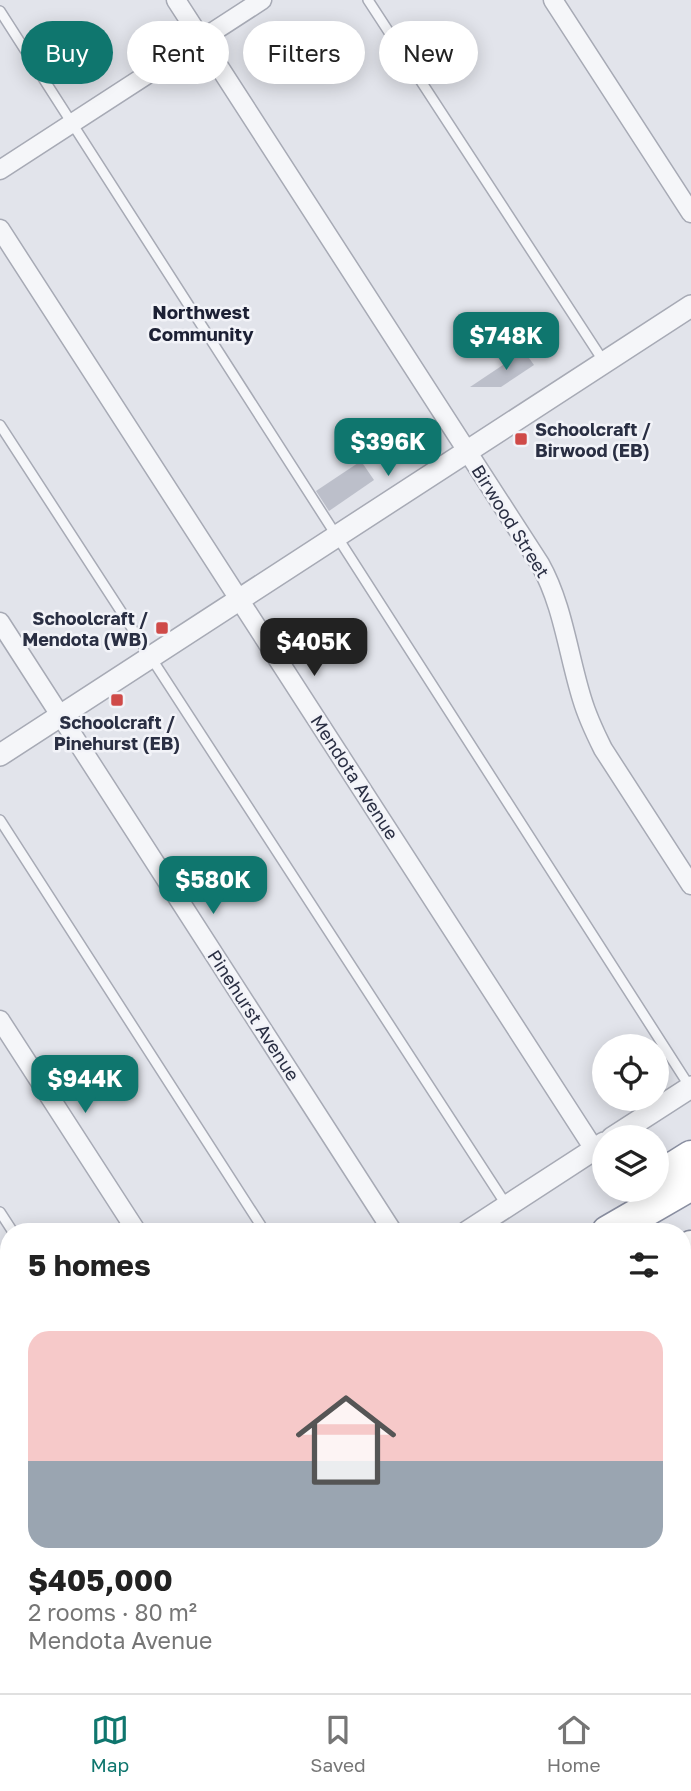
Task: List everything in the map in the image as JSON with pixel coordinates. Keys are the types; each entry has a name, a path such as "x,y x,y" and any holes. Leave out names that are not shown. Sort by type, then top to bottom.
{"highway":[{"path":"669,1171 691,1157"},
{"path":"624,1223 691,1184"},
{"path":"604,1223 629,1202"}],"street":[{"name":"Birwood Street","path":"176,0 189,21"},
{"path":"229,21 262,0"},
{"path":"554,0 691,212"},
{"name":"Birwood Street","path":"229,82 547,577 582,700 603,749 691,885"},
{"path":"0,170 132,84"},
{"name":"Mendota Avenue","path":"0,229 240,599 592,1127"},
{"path":"0,755 691,306"},
{"name":"Pinehurst Avenue","path":"0,622 387,1223"},
{"path":"0,1020 132,1223"},
{"path":"631,1125 691,1087"},
{"path":"481,1223 592,1150"}],"lane":[{"path":"368,0 604,362"},
{"path":"0,11 691,1087"},
{"path":"0,425 507,1206"},
{"path":"0,820 259,1223"}],"building":[{"path":"524,351 534,365 501,387 470,387"},
{"path":"361,461 374,480 329,511 316,491"}],"place":[{"name":"Schoolcraft / Birwood (EB)","path":"521,439"},
{"name":"Schoolcraft / Mendota (WB)","path":"162,628"},
{"name":"Schoolcraft / Pinehurst (EB)","path":"117,700"}],"district":[{"name":"Northwest Community","path":"201,322"}]}
